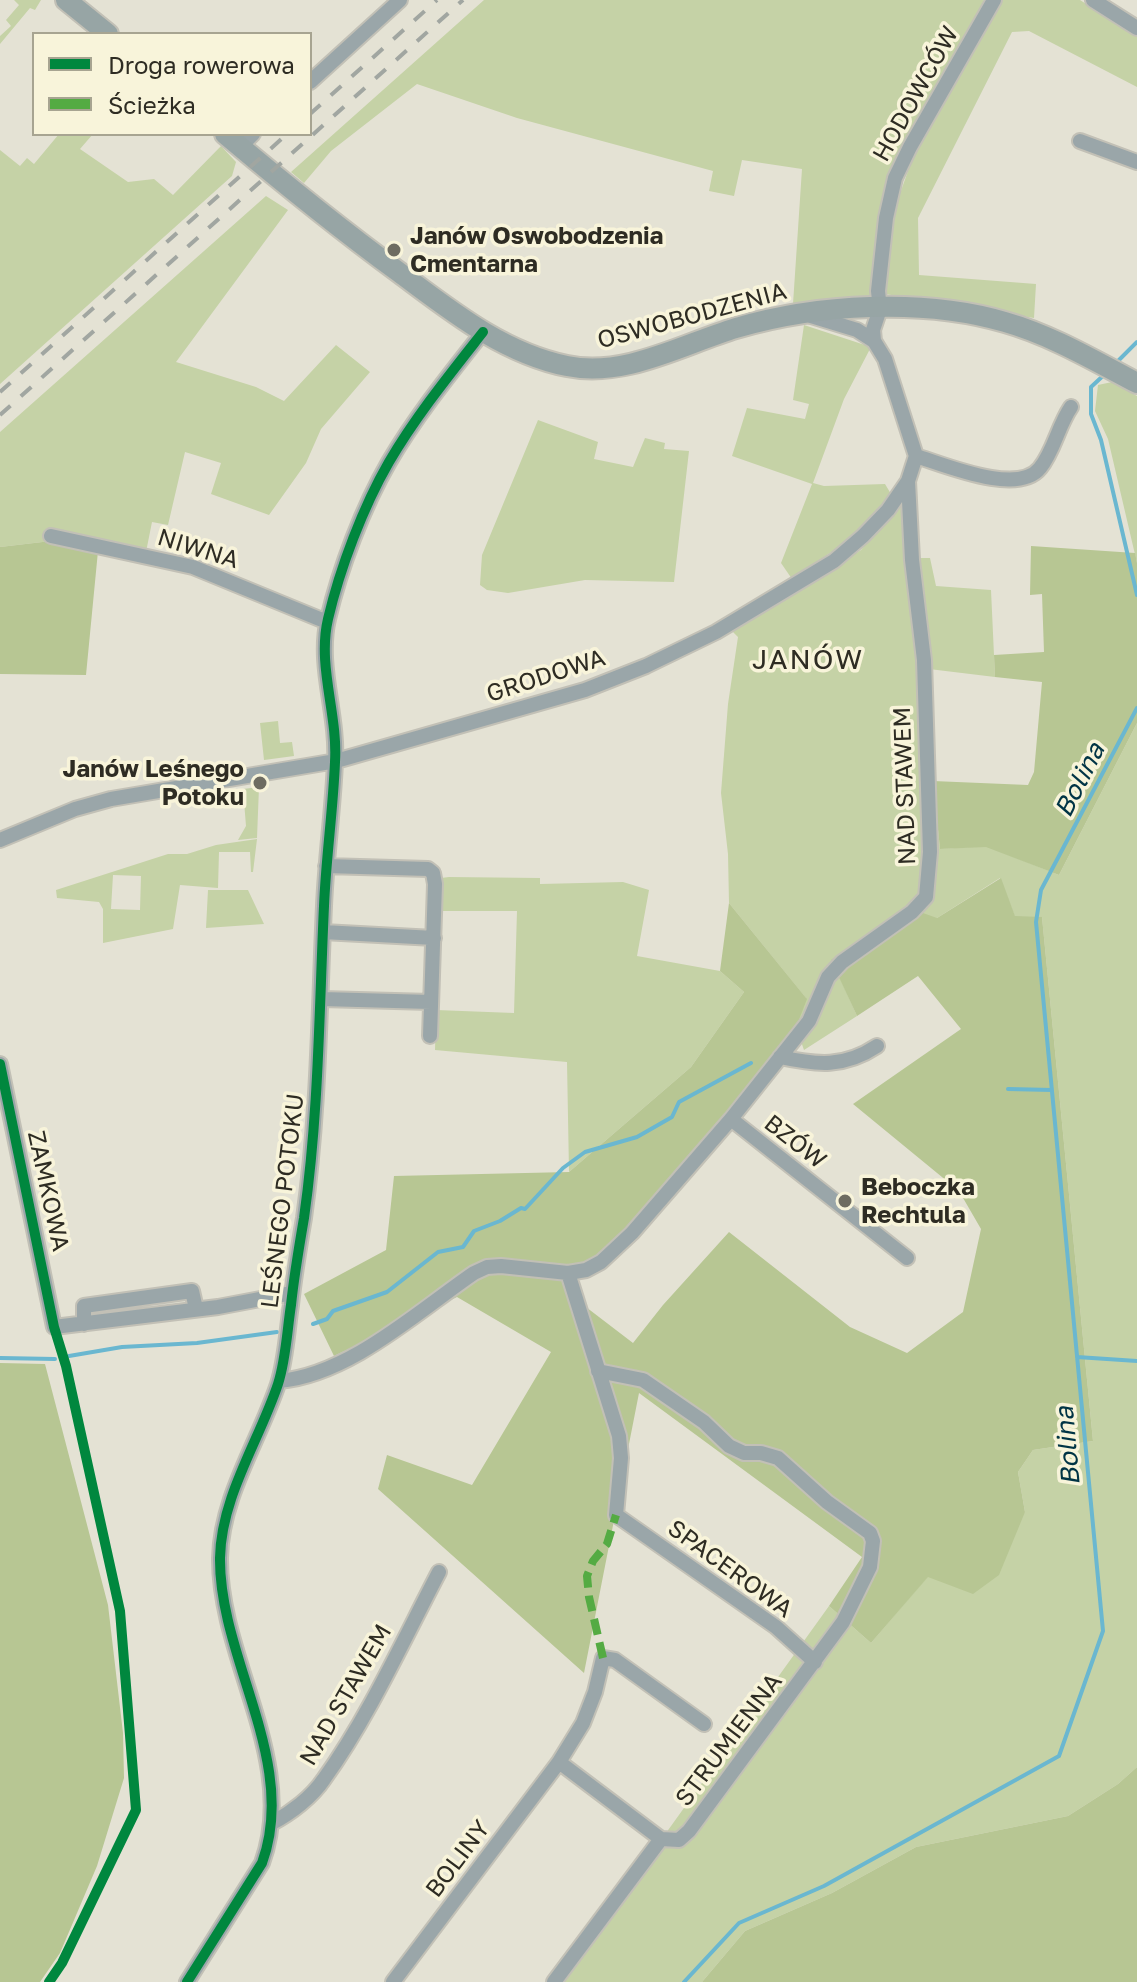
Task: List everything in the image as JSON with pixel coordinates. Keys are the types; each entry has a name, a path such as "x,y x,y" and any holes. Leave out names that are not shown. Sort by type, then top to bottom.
{"street":[{"path":"66,0 106,32"},
{"path":"312,80 400,0"},
{"name":"HODOWCÓW","path":"880,309 878,291 886,218 898,168 994,0"},
{"path":"1093,0 1137,28"},
{"name":"OSWOBODZENIA","path":"239,138 282,184 483,332 515,349 551,362 570,367 604,368 633,363 736,328 803,313 880,309 952,312 1006,322 1044,336 1133,381"},
{"path":"1080,141 1137,162"},
{"path":"857,330 854,317 859,309 885,359 916,456 995,478 1028,478 1038,471 1047,458 1071,407"},
{"path":"874,336 880,309"},
{"path":"803,313 874,336"},
{"name":"LEŚNEGO POTOKU","path":"187,1982 262,1863 270,1843 271,1790 259,1728 224,1594 220,1560 228,1508 279,1381 315,1141 326,866 336,761 327,678 327,622 339,580 386,467 404,437 483,332"},
{"name":"GRODOWA","path":"0,840 75,809 111,799 336,761 585,690 646,666 716,632 834,561 880,519 908,481 916,456"},
{"name":"NAD STAWEM","path":"279,1381 300,1379 357,1354 487,1267 568,1273 586,1270 601,1262 632,1233 731,1119 809,1021 828,977 842,962 912,912 926,897 930,852 924,660 912,560 908,481"},
{"name":"NIWNA","path":"51,536 193,567 327,622"},
{"path":"326,866 428,869 435,879 430,1036"},
{"path":"323,932 434,938"},
{"path":"322,999 431,1002"},
{"path":"780,1057 807,1063 834,1063 860,1058 877,1046"},
{"name":"ZAMKOWA","path":"0,1064 54,1327 292,1293"},
{"name":"BZÓW","path":"731,1119 907,1258"},
{"path":"568,1273 598,1371"},
{"name":"SPACEROWA","path":"598,1371 619,1436 621,1473 616,1515 776,1627 815,1662"},
{"name":"STRUMIENNA","path":"554,1982 661,1839 679,1840 689,1831 815,1662 843,1622 870,1567 873,1541 870,1533 827,1502 778,1458 761,1453 744,1453 729,1446 704,1422 643,1380 598,1371"},
{"name":"NAD STAWEM","path":"272,1823 287,1815 323,1782 375,1694 439,1572"},
{"name":"BOLINY","path":"393,1982 559,1762 583,1723 603,1658 615,1660 704,1724"},
{"path":"559,1762 661,1839"}],"green space":[{"path":"14,0 41,0 35,10 30,8 0,44 0,36 11,26 6,20 19,5"},
{"path":"484,0 984,0 880,219 870,297 793,304 802,169 742,160 734,196 709,191 713,171 517,118 417,84 331,151 304,183 291,172"},
{"path":"1002,0 1080,0 1137,37 1137,87 1029,31 1012,32 918,218 919,275 1036,284 1034,318 885,294 893,213 913,157"},
{"path":"57,136 91,136 80,149 128,182 154,179 173,195 221,146 236,162 232,176 0,384 0,150 20,166 27,158 34,164"},
{"path":"266,196 288,210 176,362 256,387 284,401 336,345 370,372 321,429 306,463 269,515 211,494 221,463 185,452 168,525 152,522 146,552 51,541 0,547 0,432"},
{"path":"804,325 871,347 844,399 813,483 824,486 885,484 891,494 859,533 792,579 781,563 812,484 732,456 747,408 805,419 809,404 793,400"},
{"path":"1112,382 1137,396 1137,563 1108,439 1095,411 1098,385"},
{"path":"538,420 598,442 594,459 633,467 645,438 665,443 664,449 689,451 674,582 585,580 508,593 487,590 480,585 482,555"},
{"path":"905,494 917,494 919,558 930,558 936,586 991,590 995,677 929,669 933,781 940,849 986,846 1059,875 1137,723 1137,1767 1118,1784 1068,1816 916,1847 832,1893 745,1931 702,1982 559,1982 829,1606 871,1643 928,1576 1025,1512 1018,1472 1033,1450 1093,1441 1042,917 1015,917 1000,878 937,918 832,960 857,1016 804,1050 796,1027 806,998 729,903 728,854 721,793 728,704 738,637 732,631 861,550"},
{"path":"51,541 98,551 86,675 0,674 0,547"},
{"path":"1031,546 1135,553 1137,563 1137,723 1059,875 986,847 940,849 933,781 1028,785 1034,772 1042,682 995,677 994,655 1044,652 1042,594 1030,595"},
{"path":"278,721 280,743 292,742 294,756 264,760 260,723"},
{"path":"259,787 257,838 238,840 246,826 243,789"},
{"path":"257,839 253,872 250,852 219,852 218,888 180,885 173,929 103,943 103,909 99,902 57,898 56,890 168,854 187,854 216,845","holes":["113,875 141,876 140,910 111,909"]},
{"path":"441,878 540,878 540,884 623,882 649,890 637,956 720,971 744,992 691,1067 569,1172 567,1062 435,1050 436,1010 514,1013 517,911 441,911"},
{"path":"1001,878 1015,916 1042,917 1093,1441 1033,1450 1018,1472 1025,1512 999,1575 973,1594 928,1577 871,1643 829,1606 862,1557 639,1393 584,1673 378,1489 387,1455 472,1485 551,1352 457,1297 334,1356 304,1294 386,1250 394,1176 569,1172 691,1067 744,992 720,971 729,903 807,999 782,1064 619,1254 578,1279 576,1283 582,1304 633,1343 729,1232 850,1327 907,1353 963,1312 981,1229 959,1191 853,1104 961,1029 918,976 857,1016 831,960 906,907 937,918"},
{"path":"208,890 248,890 264,924 206,928"},
{"path":"0,1363 45,1364 108,1605 123,1733 124,1778 97,1866 60,1953 40,1982 0,1982"},
{"path":"1137,1767 1137,1982 702,1982 745,1931 832,1893 916,1847 1068,1816 1118,1784"}],"waterway":[{"name":"Bolina","path":"1114,365 1137,342"},
{"name":"Bolina","path":"1105,374 1091,387 1091,414 1101,440 1137,595"},
{"name":"Bolina","path":"684,1982 739,1923 824,1886 1059,1756 1103,1631 1036,922 1041,890 1137,708"},
{"path":"313,1324 327,1319 333,1311 387,1292 438,1252 463,1247 474,1231 500,1221 521,1208 525,1209 563,1168 585,1152 637,1137 672,1117 679,1102 751,1063"},
{"path":"1008,1089 1052,1090"},
{"path":"69,1356 122,1347 197,1343 277,1332"},
{"path":"1077,1357 1137,1361"},
{"path":"0,1358 55,1359"}],"railway":[{"path":"312,112 437,0"},
{"path":"312,135 463,0"},
{"path":"0,392 285,136"},
{"path":"0,415 311,136"}],"marked path":[{"path":"603,1658 587,1576 593,1561 607,1544 616,1515"}],"cycle path":[{"path":"187,1982 262,1863 271,1825 271,1787 265,1749 231,1634 223,1596 220,1558 222,1535 234,1491 281,1374 309,1179 335,762 325,654 328,619 353,538 379,480 422,412 483,332"},
{"path":"0,1064 54,1327 66,1366 120,1611 136,1810 62,1963 49,1982"}],"place":[{"name":"Janów Oswobodzenia Cmentarna","path":"394,250"},
{"name":"Janów Leśnego Potoku","path":"260,783"},
{"name":"Beboczka Rechtula","path":"845,1201"}],"district":[{"name":"JANÓW","path":"808,660"}]}
